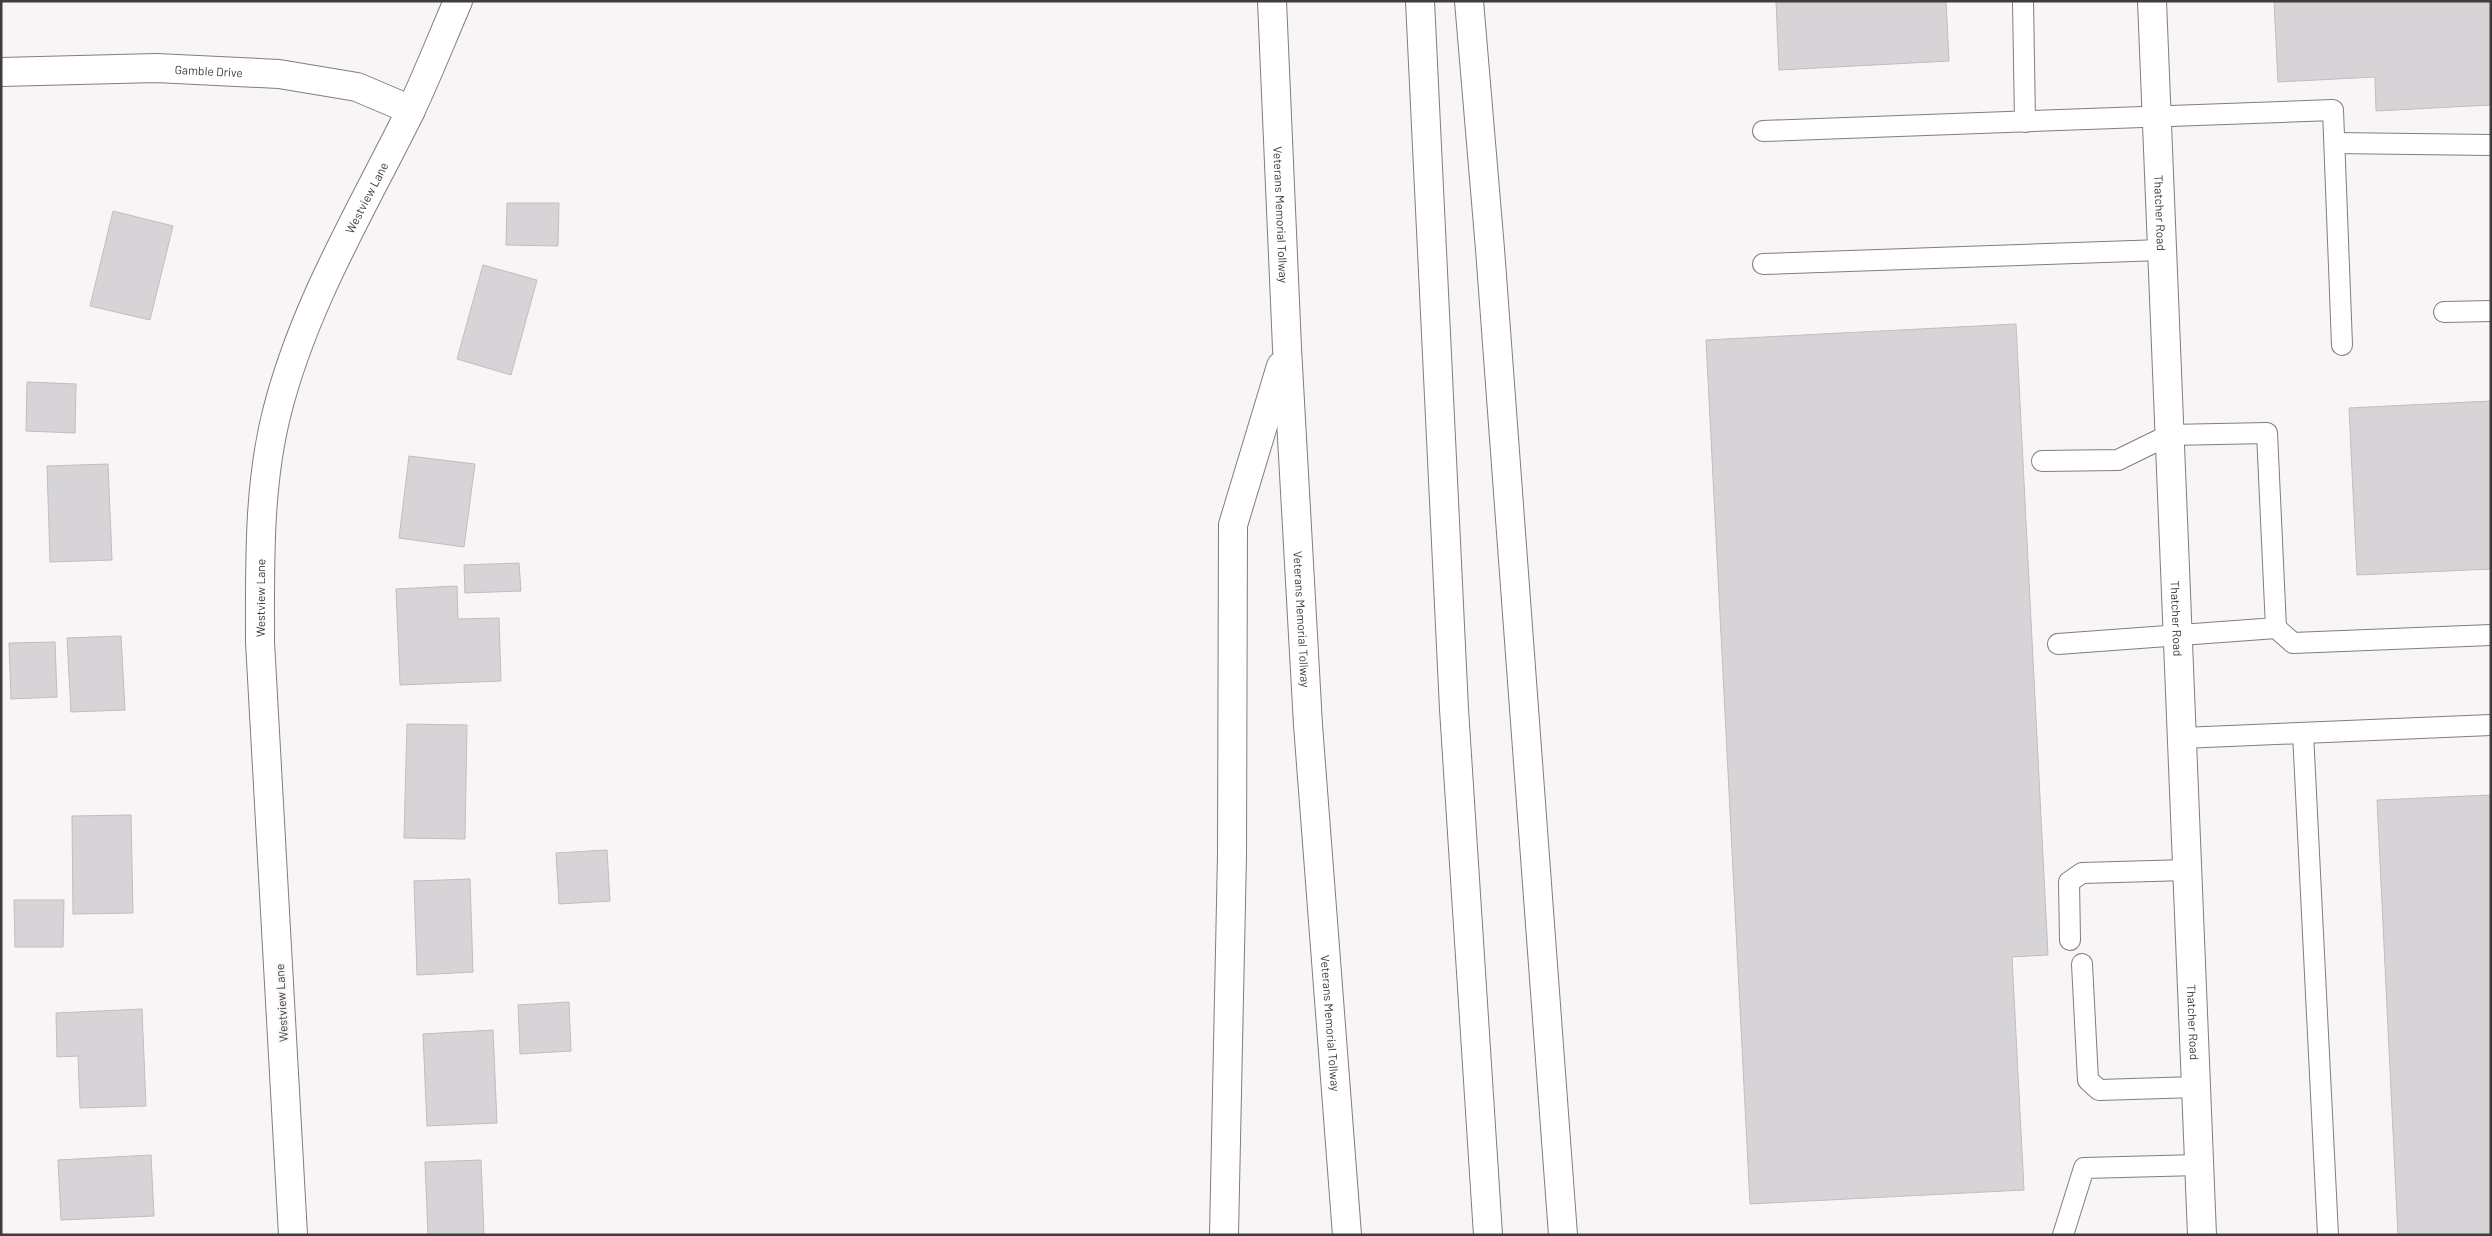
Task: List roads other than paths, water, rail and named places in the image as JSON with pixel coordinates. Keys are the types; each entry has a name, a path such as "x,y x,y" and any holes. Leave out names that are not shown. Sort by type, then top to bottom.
{"main road":[{"name":"Westview Lane","path":"293,1235 260,642 260,565 270,446 293,354 315,298 411,110 458,1"},
{"name":"Veterans Memorial Tollway","path":"1272,1 1287,348 1308,725 1347,1235"},
{"path":"1420,1 1454,709 1488,1235"},
{"path":"1469,1 1490,249 1563,1235"},
{"name":"Thatcher Road","path":"2152,1 2202,1235"},
{"name":"Gamble Drive","path":"1,72 156,68 279,74 357,87 411,110"},
{"path":"1224,1235 1232,855 1233,525 1287,348"}],"lane":[{"path":"2023,1 2025,122"},
{"path":"1763,131 2333,110 2342,346"},
{"path":"2334,143 2491,145"},
{"path":"1763,264 2162,250"},
{"path":"2444,312 2491,311"},
{"path":"2042,461 2118,460 2169,435 2267,433 2276,628 2293,644 2491,635"},
{"path":"2058,644 2276,628"},
{"path":"2182,738 2491,725"},
{"path":"2303,733 2328,1235"},
{"path":"2070,940 2069,882 2082,873 2187,870"},
{"path":"2082,964 2088,1080 2099,1090 2196,1087"},
{"path":"2063,1235 2084,1168 2199,1165"}]}
